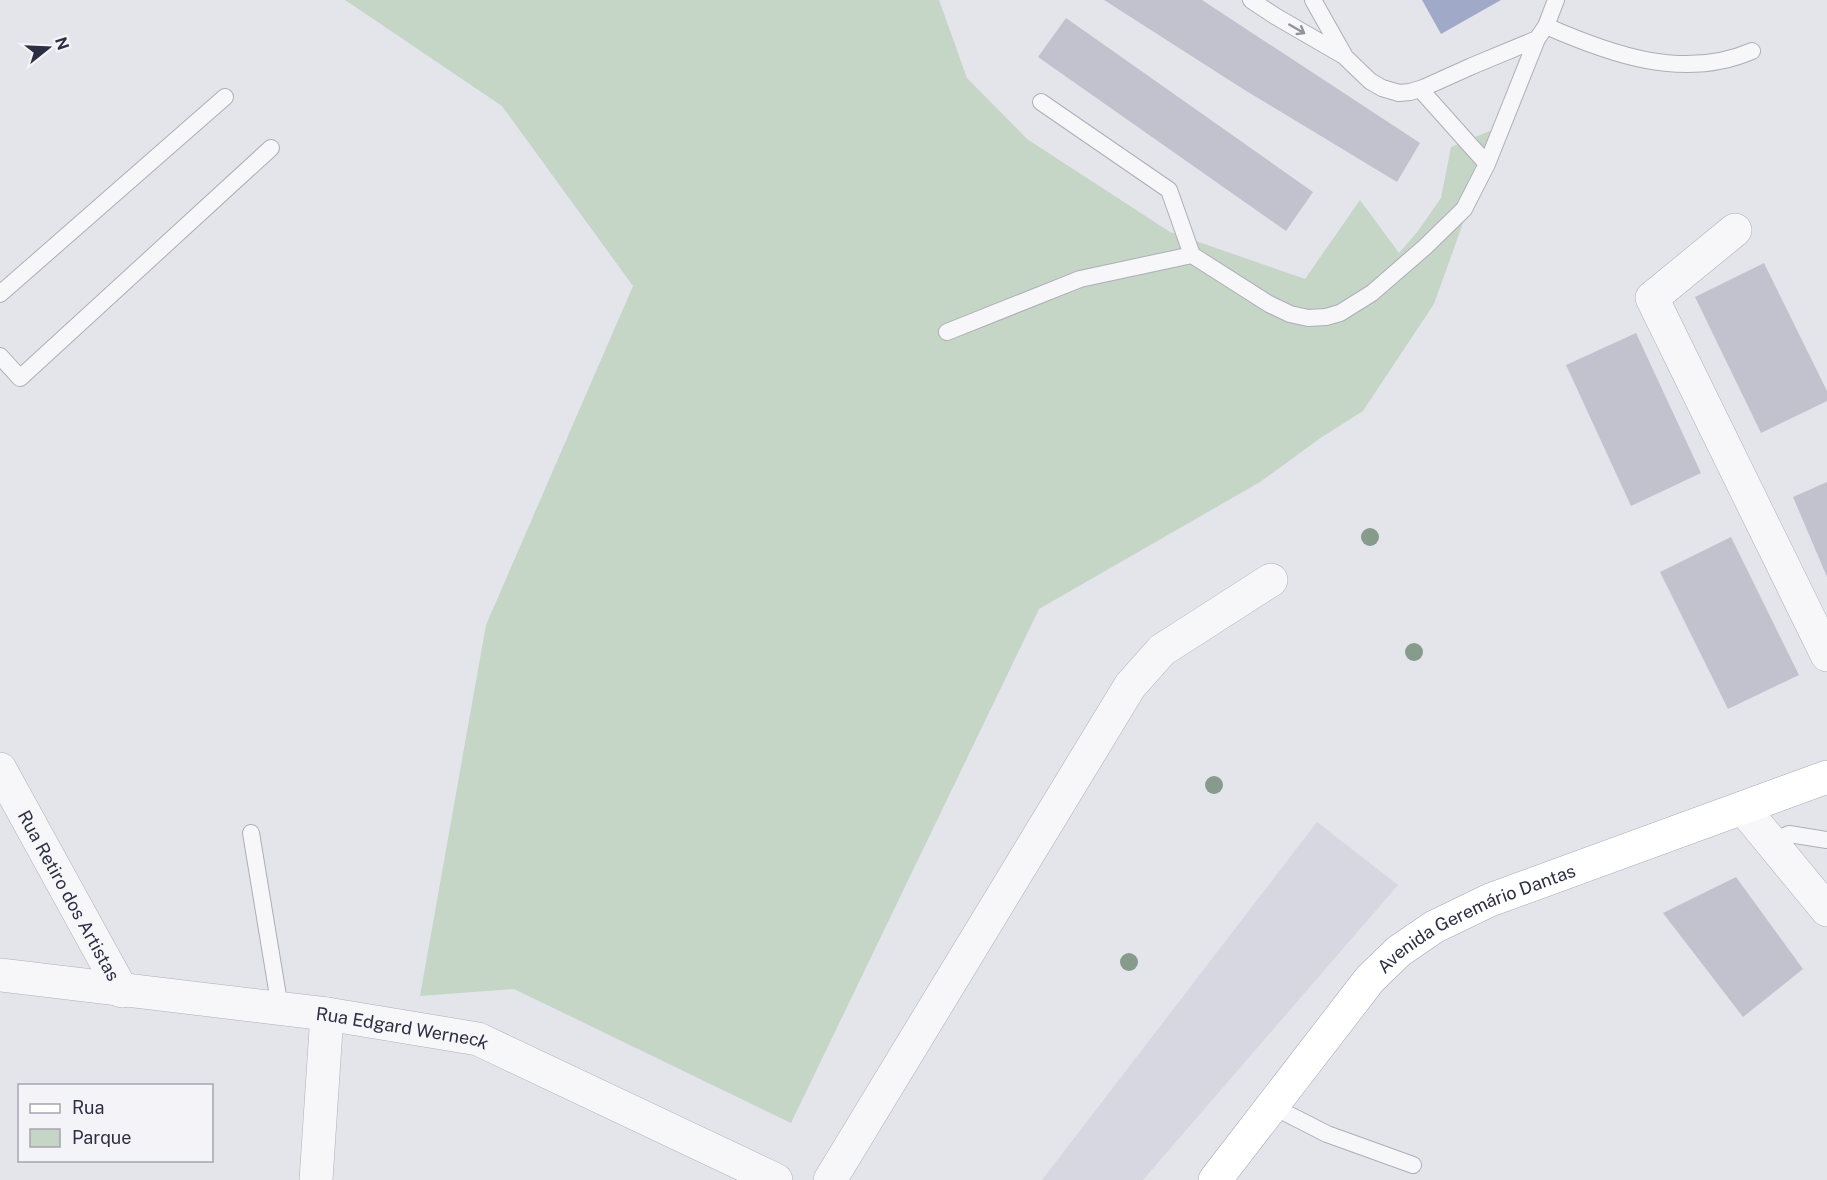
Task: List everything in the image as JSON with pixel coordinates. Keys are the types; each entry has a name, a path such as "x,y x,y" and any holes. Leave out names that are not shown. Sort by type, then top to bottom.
{"main road":[{"name":"Avenida Geremário Dantas","path":"1215,1180 1370,979 1399,951 1434,927 1490,900 1827,777"}],"street":[{"path":"1735,230 1653,298 1827,655"},
{"path":"830,1180 1130,686 1162,650 1272,580"},
{"name":"Rua Retiro dos Artistas","path":"0,769 122,991"},
{"path":"1743,808 1827,910"},
{"name":"Rua Edgard Werneck","path":"0,975 327,1014 478,1039 776,1180"},
{"path":"316,1180 327,1014"}],"lane":[{"path":"1251,0 1344,56 1370,81 1382,88 1400,93 1420,89 1541,32 1642,60 1678,64 1721,62 1752,51"},
{"path":"1313,0 1344,56"},
{"path":"1041,102 1169,190 1192,255 1269,304 1290,314 1308,318 1326,318 1356,304 1372,293 1446,228 1464,209 1488,164 1541,32 1555,5"},
{"path":"1420,89 1488,164"},
{"path":"0,294 225,97"},
{"path":"0,356 20,378 271,148"},
{"path":"946,332 1080,279 1192,255"},
{"path":"251,833 280,1008"},
{"path":"1771,842 1789,834 1827,840"},
{"path":"1272,1106 1327,1134 1413,1165"}],"shaded area":[{"path":"1317,822 1398,885 1143,1180 1042,1180"}],"green space":[{"path":"345,0 939,0 967,78 1027,139 1170,232 1305,279 1360,200 1399,253 1441,198 1451,147 1497,128 1434,304 1363,411 1322,437 1260,482 1039,609 791,1123 514,989 420,996 486,625 633,286 502,106"}],"water":[{"path":"1422,0 1501,0 1441,34"}],"building":[{"path":"1104,0 1202,0 1420,143 1397,182 1243,89"},
{"path":"1066,18 1313,192 1286,231 1038,57"},
{"path":"1764,263 1827,391 1827,401 1761,433 1695,297"},
{"path":"1636,333 1701,473 1631,506 1566,365"},
{"path":"1827,482 1827,577 1793,497"},
{"path":"1731,537 1799,675 1728,709 1660,572"},
{"path":"1736,877 1803,969 1743,1017 1663,913"}]}
